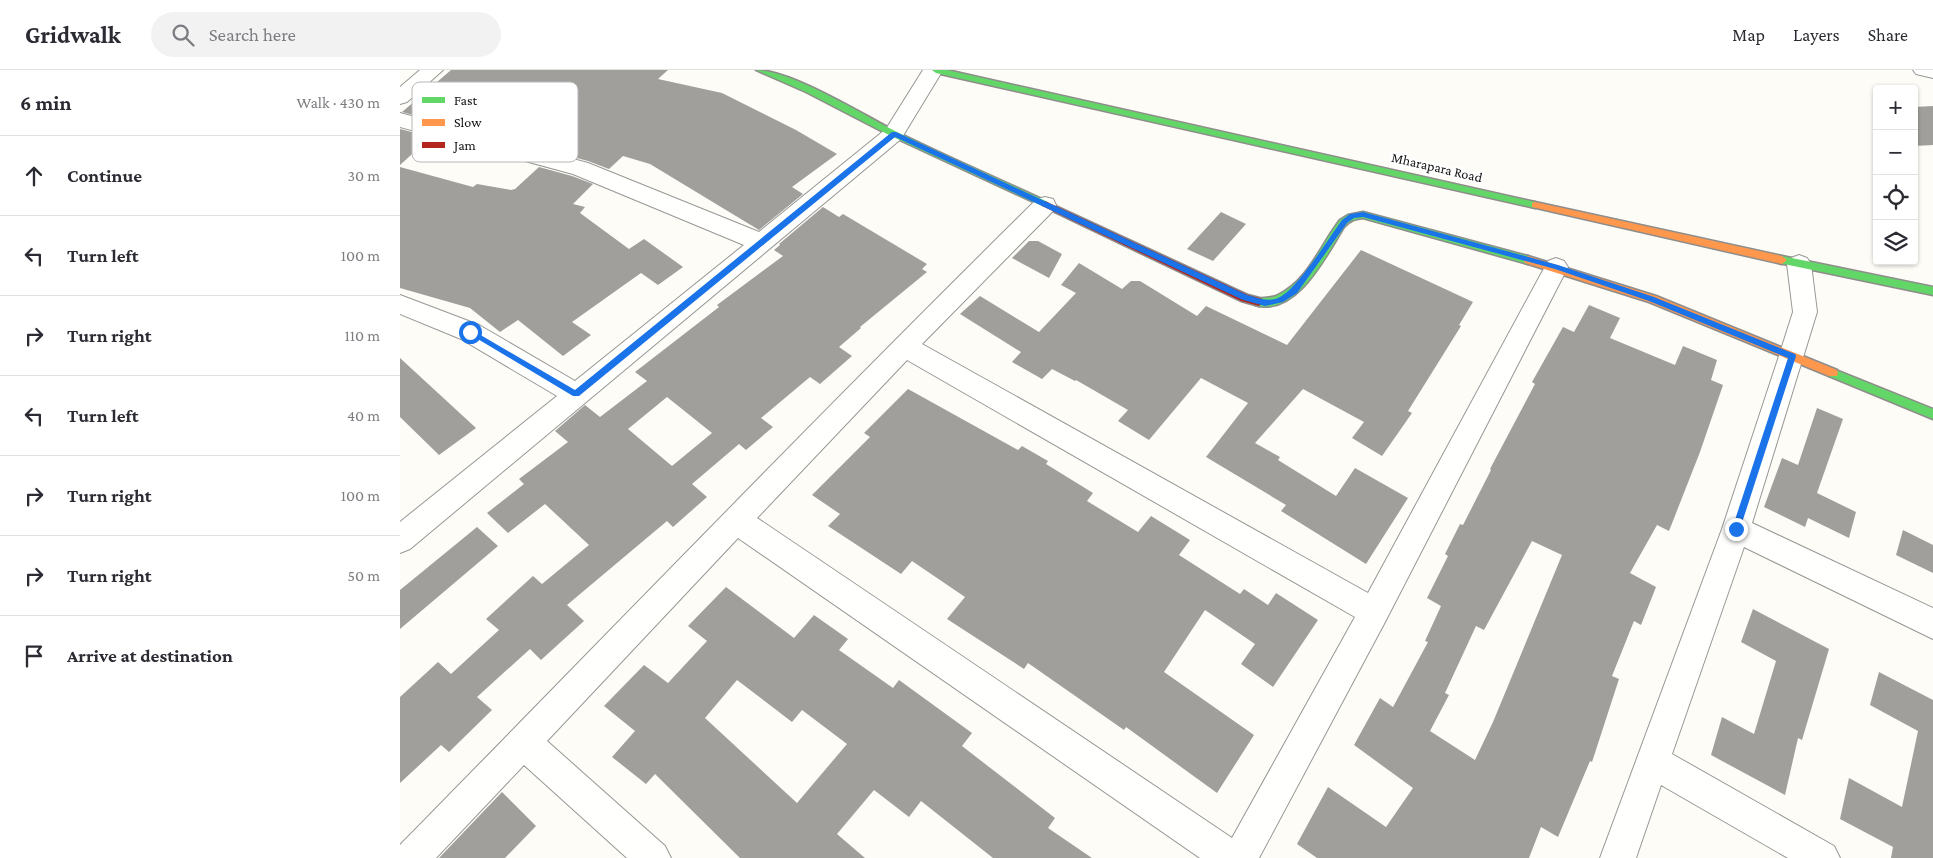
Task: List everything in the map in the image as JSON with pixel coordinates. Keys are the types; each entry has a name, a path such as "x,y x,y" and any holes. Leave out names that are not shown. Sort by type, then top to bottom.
{"street":[{"path":"418,82 433,70"},
{"path":"760,70 809,90 894,134 1245,298 1265,303 1281,300 1294,291 1344,221 1352,216 1363,215 1556,267 1652,299 1933,414"},
{"path":"400,540 760,242 894,134 934,70"},
{"name":"Mharapara Road","path":"934,70 1799,264 1933,291"},
{"path":"1923,70 1933,72"},
{"path":"400,97 412,87"},
{"path":"558,162 580,168 760,242"},
{"path":"412,858 525,743 904,346 1045,205"},
{"path":"1618,858 1736,529 1792,356 1805,312 1799,264"},
{"path":"1240,858 1374,612 1556,267"},
{"path":"400,304 470,332 576,394"},
{"path":"904,346 1374,612"},
{"path":"736,520 1230,858"},
{"path":"1736,529 1933,624"},
{"path":"525,743 653,858"},
{"path":"1652,761 1822,858"}],"building":[{"path":"451,70 668,70 658,79 722,93 796,130 837,154 792,187 803,194 759,230 650,164 623,156 609,169 578,158 578,82 437,82"},
{"path":"412,103 412,115 402,112"},
{"path":"1933,106 1933,145 1918,146 1918,107"},
{"path":"400,129 412,132 412,154 400,165"},
{"path":"400,167 473,187 477,184 511,190 515,189 539,167 572,176 593,184 573,204 585,207 580,213 629,249 644,239 683,267 658,285 641,273 572,322 591,335 563,356 518,320 500,332 470,308 400,288"},
{"path":"823,207 839,217 843,214 927,264 922,269 927,272 860,327 839,347 852,356 820,384 810,377 761,418 773,427 746,450 739,444 692,484 707,497 673,527 667,521 567,605 584,621 541,660 530,649 477,697 492,710 449,752 441,745 400,783 400,697 438,662 451,674 499,630 486,619 533,576 542,584 589,545 545,504 508,533 487,513 524,484 519,479 568,442 555,431 585,405 600,417 647,381 635,372 719,307 717,305 783,256 774,250","holes":["667,397 712,433 672,466 628,429"]},
{"path":"1221,212 1246,224 1213,261 1187,249"},
{"path":"1029,241 1038,241 1062,254 1049,278 1012,258"},
{"path":"1361,250 1473,302 1459,325 1461,326 1408,411 1412,413 1382,456 1352,438 1364,422 1303,389 1255,443 1280,457 1278,460 1336,496 1355,468 1408,498 1366,564 1281,511 1286,505 1206,457 1248,403 1201,378 1149,440 1118,421 1128,410 1076,380 1052,369 1042,379 1012,362 1021,352 960,314 980,296 1039,332 1076,293 1061,285 1079,263 1122,289 1131,281 1140,281 1197,316 1206,306 1287,345"},
{"path":"1589,305 1620,318 1610,338 1675,365 1683,346 1717,360 1711,380 1723,385 1700,452 1669,531 1657,525 1630,573 1656,587 1641,625 1634,621 1612,676 1619,679 1592,762 1590,761 1558,837 1541,827 1529,858 1317,858 1297,844 1328,787 1386,827 1413,788 1354,745 1380,698 1393,707 1428,642 1425,641 1441,606 1427,598 1448,556 1445,554 1460,524 1463,525 1535,384 1532,382 1563,327 1574,332","holes":["1532,541 1562,555 1493,722 1475,760 1430,731 1449,695 1445,693 1476,626 1484,630"]},
{"path":"400,358 476,428 439,455 400,417"},
{"path":"908,389 1018,450 1022,446 1048,461 1046,464 1093,493 1087,501 1138,532 1151,516 1190,540 1179,555 1240,594 1244,589 1268,605 1276,593 1318,620 1273,687 1241,664 1255,644 1205,610 1164,672 1254,735 1217,793 1126,727 1124,730 1028,663 1024,669 947,619 965,597 912,561 901,574 828,526 840,514 812,495 870,437 864,433"},
{"path":"1817,408 1843,419 1817,493 1856,512 1849,538 1808,518 1805,527 1764,507 1782,458 1798,465"},
{"path":"477,527 498,546 400,629 400,590"},
{"path":"1903,530 1933,545 1933,573 1896,555"},
{"path":"726,587 794,638 814,615 848,639 839,650 893,688 899,680 972,733 962,746 1055,818 1048,828 1092,858 993,858 921,801 909,817 874,790 837,834 865,858 740,858 655,774 646,784 612,757 635,731 604,706 644,665 668,683 707,641 688,626","holes":["737,680 792,722 802,710 847,744 797,803 705,718"]},
{"path":"1753,609 1829,649 1802,740 1798,738 1785,795 1711,755 1722,717 1754,734 1776,661 1741,642"},
{"path":"1879,672 1933,700 1933,858 1891,858 1893,847 1840,819 1849,778 1902,807 1918,731 1870,705"},
{"path":"502,792 536,826 505,858 439,858"}],"traffic: fast":[{"path":"760,70 809,90 894,134 1045,204"},
{"path":"936,70 1535,205"},
{"path":"1259,302 1271,302 1283,298 1293,291 1311,271 1343,222 1356,216 1363,215 1528,260"},
{"path":"1782,260 1933,291"},
{"path":"1833,373 1933,414"}],"traffic: slow":[{"path":"1535,205 1782,260"},
{"path":"1528,260 1652,299 1833,373"}],"traffic: jam":[{"path":"1045,204 1245,298 1259,302"}],"route":[{"path":"470,332 576,394 894,134 1245,298 1265,303 1281,300 1294,291 1344,221 1352,216 1363,215 1556,267 1652,299 1792,356 1736,529"}]}
